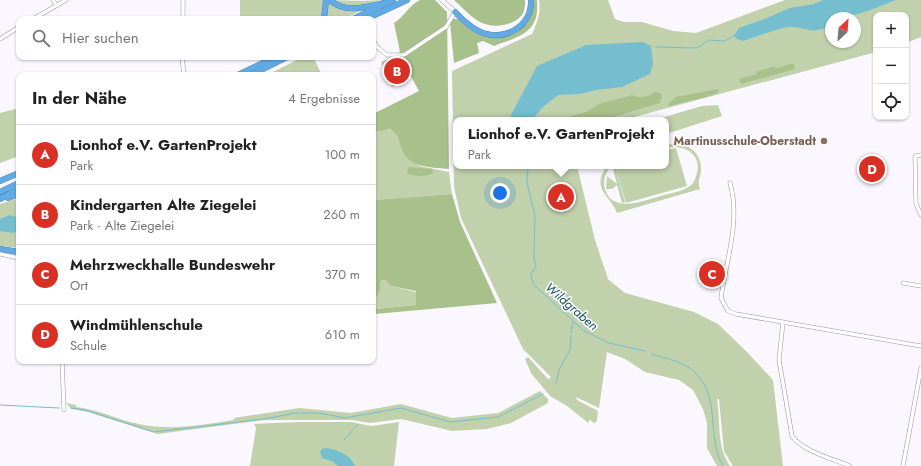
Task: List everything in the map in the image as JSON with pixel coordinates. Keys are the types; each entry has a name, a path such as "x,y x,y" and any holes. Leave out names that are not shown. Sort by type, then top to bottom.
{"highway":[{"path":"324,16 326,0"},
{"path":"330,0 339,7 346,9 390,1"},
{"path":"372,16 407,0"},
{"path":"455,12 467,24 480,32 493,35 504,34 515,30 525,22 530,11 531,0"},
{"path":"358,16 390,1"},
{"path":"244,72 269,60"},
{"path":"256,72 281,60"},
{"path":"0,181 16,174"},
{"path":"0,192 16,184"},
{"path":"0,200 16,191"},
{"path":"0,200 16,195"},
{"path":"0,249 16,252"}],"street":[{"path":"54,0 56,5"},
{"path":"38,16 66,0"},
{"path":"183,0 183,16"},
{"path":"376,45 387,55 404,55 446,27 455,12 442,0"},
{"path":"0,39 16,29"},
{"path":"182,60 184,72"},
{"path":"921,155 915,156 916,204 921,215"},
{"path":"730,183 735,214 722,302 725,308 733,313 921,346"},
{"path":"0,254 16,257"},
{"path":"903,283 921,286"},
{"path":"783,322 779,360 792,436 800,445 850,466"},
{"path":"62,364 64,410"},
{"path":"903,465 921,368"}],"green space":[{"path":"240,0 323,0 322,16 240,16"},
{"path":"332,0 380,0 361,6 351,6"},
{"path":"420,0 435,0 447,12 449,169 426,167 413,162 403,153 394,132 390,129 376,131 376,112 419,91 402,60 389,58 400,52 394,23"},
{"path":"454,0 525,0 525,6 522,15 518,19 501,26 495,26 483,24 478,21"},
{"path":"533,0 537,0 537,11 532,26 526,32 520,36 494,46 483,41 477,43 479,53 454,63 450,22 452,19 459,19 470,29 506,36 518,31 526,24 532,12"},
{"path":"539,0 608,0 615,19 624,22 642,22 673,31 696,33 785,0 921,0 921,37 909,42 909,12 873,12 873,53 634,117 453,117 453,129 452,71 532,34 538,18"},
{"path":"327,2 340,9 362,10 350,16 326,16"},
{"path":"389,58 402,60 411,77 392,87 381,62"},
{"path":"297,60 314,60 320,72 273,72"},
{"path":"789,64 794,64 795,69 741,84 739,79 757,74 756,72 775,66 775,69"},
{"path":"717,89 719,92 706,97 669,106 668,104 676,97"},
{"path":"655,92 660,93 662,96 660,103 613,117 570,117 586,112 599,104 632,95 644,97"},
{"path":"718,105 722,116 669,133 669,117 664,117 702,106"},
{"path":"16,109 16,157 0,163 0,113"},
{"path":"385,129 394,130 403,152 420,166 449,172 452,194 376,200 376,131"},
{"path":"678,143 692,149 698,156 701,166 699,182 700,189 617,213 603,192 601,186 602,174 605,169 609,169 604,180 604,185 607,194 612,200 619,203 628,204 645,201 680,191 693,183 698,166 694,155 678,147 669,148 669,144"},
{"path":"676,148 687,186 626,203 616,169 669,169 669,149"},
{"path":"409,167 432,169 433,173 424,176 416,176 407,173"},
{"path":"454,169 578,169 595,240 608,279 625,293 694,312 718,324 773,380 783,466 733,466 724,451 719,399 717,399 721,442 726,458 730,466 717,466 707,448 707,423 703,409 693,390 679,380 645,372 625,359 607,352 599,408 576,397 577,400 598,411 597,421 594,423 589,420 589,423 587,422 567,406 550,396 531,373 525,359 528,357 548,379 551,377 523,349 461,218 454,187"},
{"path":"613,169 616,169 625,202 622,203 617,185 612,189 606,189 607,176 617,184"},
{"path":"452,194 460,222 497,303 376,314 376,309 416,305 416,291 391,286 385,280 380,281 380,291 376,298 376,200"},
{"path":"16,199 16,248 0,246 0,204"},
{"path":"385,280 391,286 416,292 416,305 376,309 376,298 380,291 380,281"},
{"path":"540,391 548,399 548,403 511,423 487,429 452,431 401,419 370,423 352,420 264,420 158,434 88,412 71,409 66,403 139,424 175,427 222,422 234,420 234,418 299,408 351,413 401,404 452,418 498,413"},
{"path":"351,422 371,426 399,422 394,466 250,466 256,428 254,424"}],"water":[{"path":"823,0 896,0 861,12 825,12 825,28 819,30 788,27 743,41 734,36 739,28 790,8 814,4"},
{"path":"643,42 651,46 653,64 650,74 622,87 596,90 580,94 558,95 542,108 534,117 511,117 537,66 586,45"},
{"path":"10,215 16,217 16,232 12,233 0,231 0,219"},
{"path":"327,448 344,454 353,462 355,466 338,466 332,461 322,458 320,452 322,449"}],"waterway":[{"name":"Wildgraben","path":"656,47 697,48 709,40 725,41 735,35"},
{"name":"Wildgraben","path":"528,169 527,183 535,215 534,258 536,266 531,274 533,284 583,330 609,343 645,351"},
{"path":"571,333 573,322"},
{"path":"556,383 559,370 570,350 571,336"},
{"name":"Wildgraben","path":"651,354 687,366 701,379 707,390 715,441 723,466"},
{"path":"71,408 85,410 154,432 264,419 296,413 320,413 344,418 401,408 450,422 498,417 543,394"},
{"path":"0,405 59,408"},
{"path":"344,440 358,424"}],"place":[{"name":"Kindergarten Alte Ziegelei","path":"397,71"},
{"name":"Martinusschule-Oberstadt","path":"824,141"},
{"name":"Windmühlenschule","path":"872,169"},
{"name":"Lionhof e.V. GartenProjekt","path":"561,197"},
{"name":"Mehrzweckhalle Bundeswehr","path":"712,274"}]}
